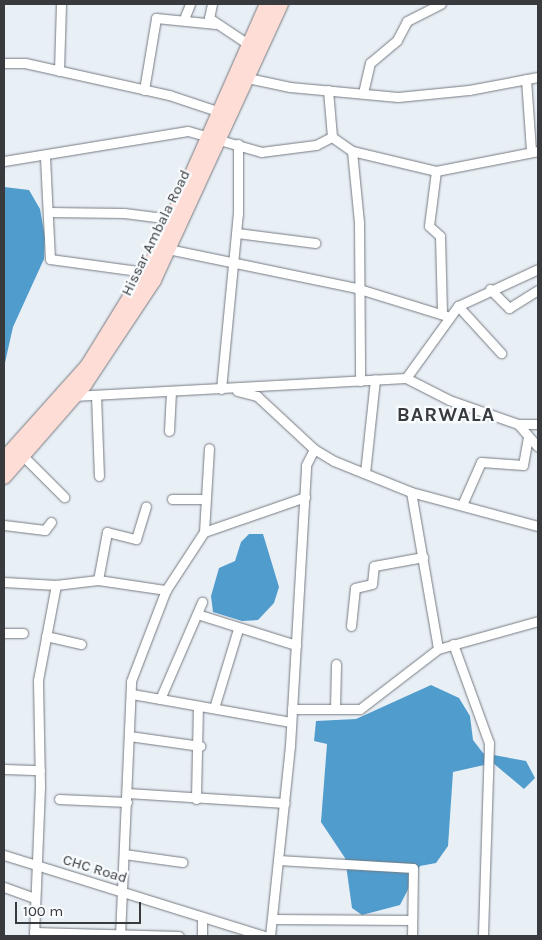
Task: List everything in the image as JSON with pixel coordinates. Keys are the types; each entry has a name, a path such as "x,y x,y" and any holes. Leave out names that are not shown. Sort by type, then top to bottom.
{"main road":[{"name":"Hissar Ambala Road","path":"255,48 268,4"},
{"name":"Hissar Ambala Road","path":"4,477 24,456 69,396 119,339 164,248 255,48 281,4"},
{"name":"Hissar Ambala Road","path":"4,459 69,396 145,272 164,248 172,220 214,137"}],"street":[{"path":"59,71 62,4"},
{"path":"184,19 190,4"},
{"path":"212,4 208,16 216,24 255,48"},
{"path":"363,94 367,68 374,58 397,40 407,21 441,4"},
{"path":"144,90 156,18 184,19 216,24"},
{"path":"4,63 59,71 144,90 225,113"},
{"path":"242,77 328,90 407,96 538,77"},
{"path":"4,162 45,157 168,133 214,137 261,152 286,151 332,137 352,150 436,171 535,151 526,80"},
{"path":"328,90 332,137"},
{"path":"224,389 232,264 237,233 238,144"},
{"path":"352,150 360,289 360,381"},
{"path":"45,157 52,260 145,272"},
{"path":"436,171 429,226 440,236 445,315"},
{"path":"48,212 124,213 172,220"},
{"path":"237,233 315,243"},
{"path":"164,248 232,264 360,289 445,315"},
{"path":"406,378 445,315 490,289 538,269"},
{"path":"490,289 509,308 538,290"},
{"path":"458,306 502,353"},
{"path":"69,396 406,378 449,400 518,424 538,424"},
{"path":"365,473 375,380"},
{"path":"224,389 257,396 314,449 365,473 411,492 538,526"},
{"path":"169,431 171,391"},
{"path":"96,395 98,476"},
{"path":"518,424 528,438 538,447"},
{"path":"462,505 481,462 523,465 528,438"},
{"path":"120,935 120,891 127,797 131,681 166,590 204,532 209,448"},
{"path":"264,936 272,919 285,803 306,465 314,449"},
{"path":"24,456 64,497"},
{"path":"411,492 438,649"},
{"path":"204,532 305,497"},
{"path":"172,499 205,499"},
{"path":"98,580 107,532 136,540 146,506"},
{"path":"4,525 45,530 51,522"},
{"path":"351,626 355,586 372,584 374,566 423,557"},
{"path":"4,582 56,585 98,580 166,590"},
{"path":"56,585 38,680 40,770 34,934 179,936"},
{"path":"160,699 202,602"},
{"path":"197,614 238,629 296,645"},
{"path":"292,709 360,709 438,649 538,621"},
{"path":"214,708 238,629"},
{"path":"4,633 23,633"},
{"path":"46,636 81,644"},
{"path":"453,644 489,742 484,936"},
{"path":"335,709 336,664"},
{"path":"132,694 291,722"},
{"path":"196,799 200,746 198,706"},
{"path":"128,736 200,746"},
{"path":"4,769 40,770"},
{"path":"59,799 127,797 285,803"},
{"path":"124,854 182,862"},
{"name":"CHC Road","path":"4,855 264,936"},
{"path":"278,860 413,868 412,936"},
{"path":"4,887 35,898"},
{"path":"202,917 202,936"},
{"path":"272,919 412,920"}],"water":[{"path":"4,187 29,190 40,209 45,237 44,259 13,327 4,367"},
{"path":"249,534 263,534 279,587 274,603 258,620 242,621 213,612 211,596 219,568 235,561 241,542"},
{"path":"431,685 459,698 470,716 473,740 483,753 526,761 535,778 524,789 493,763 453,772 448,846 436,863 420,866 400,905 362,915 352,908 345,858 321,822 327,744 314,741 316,721 356,719"}],"district":[{"name":"BARWALA","path":"446,414"}]}
